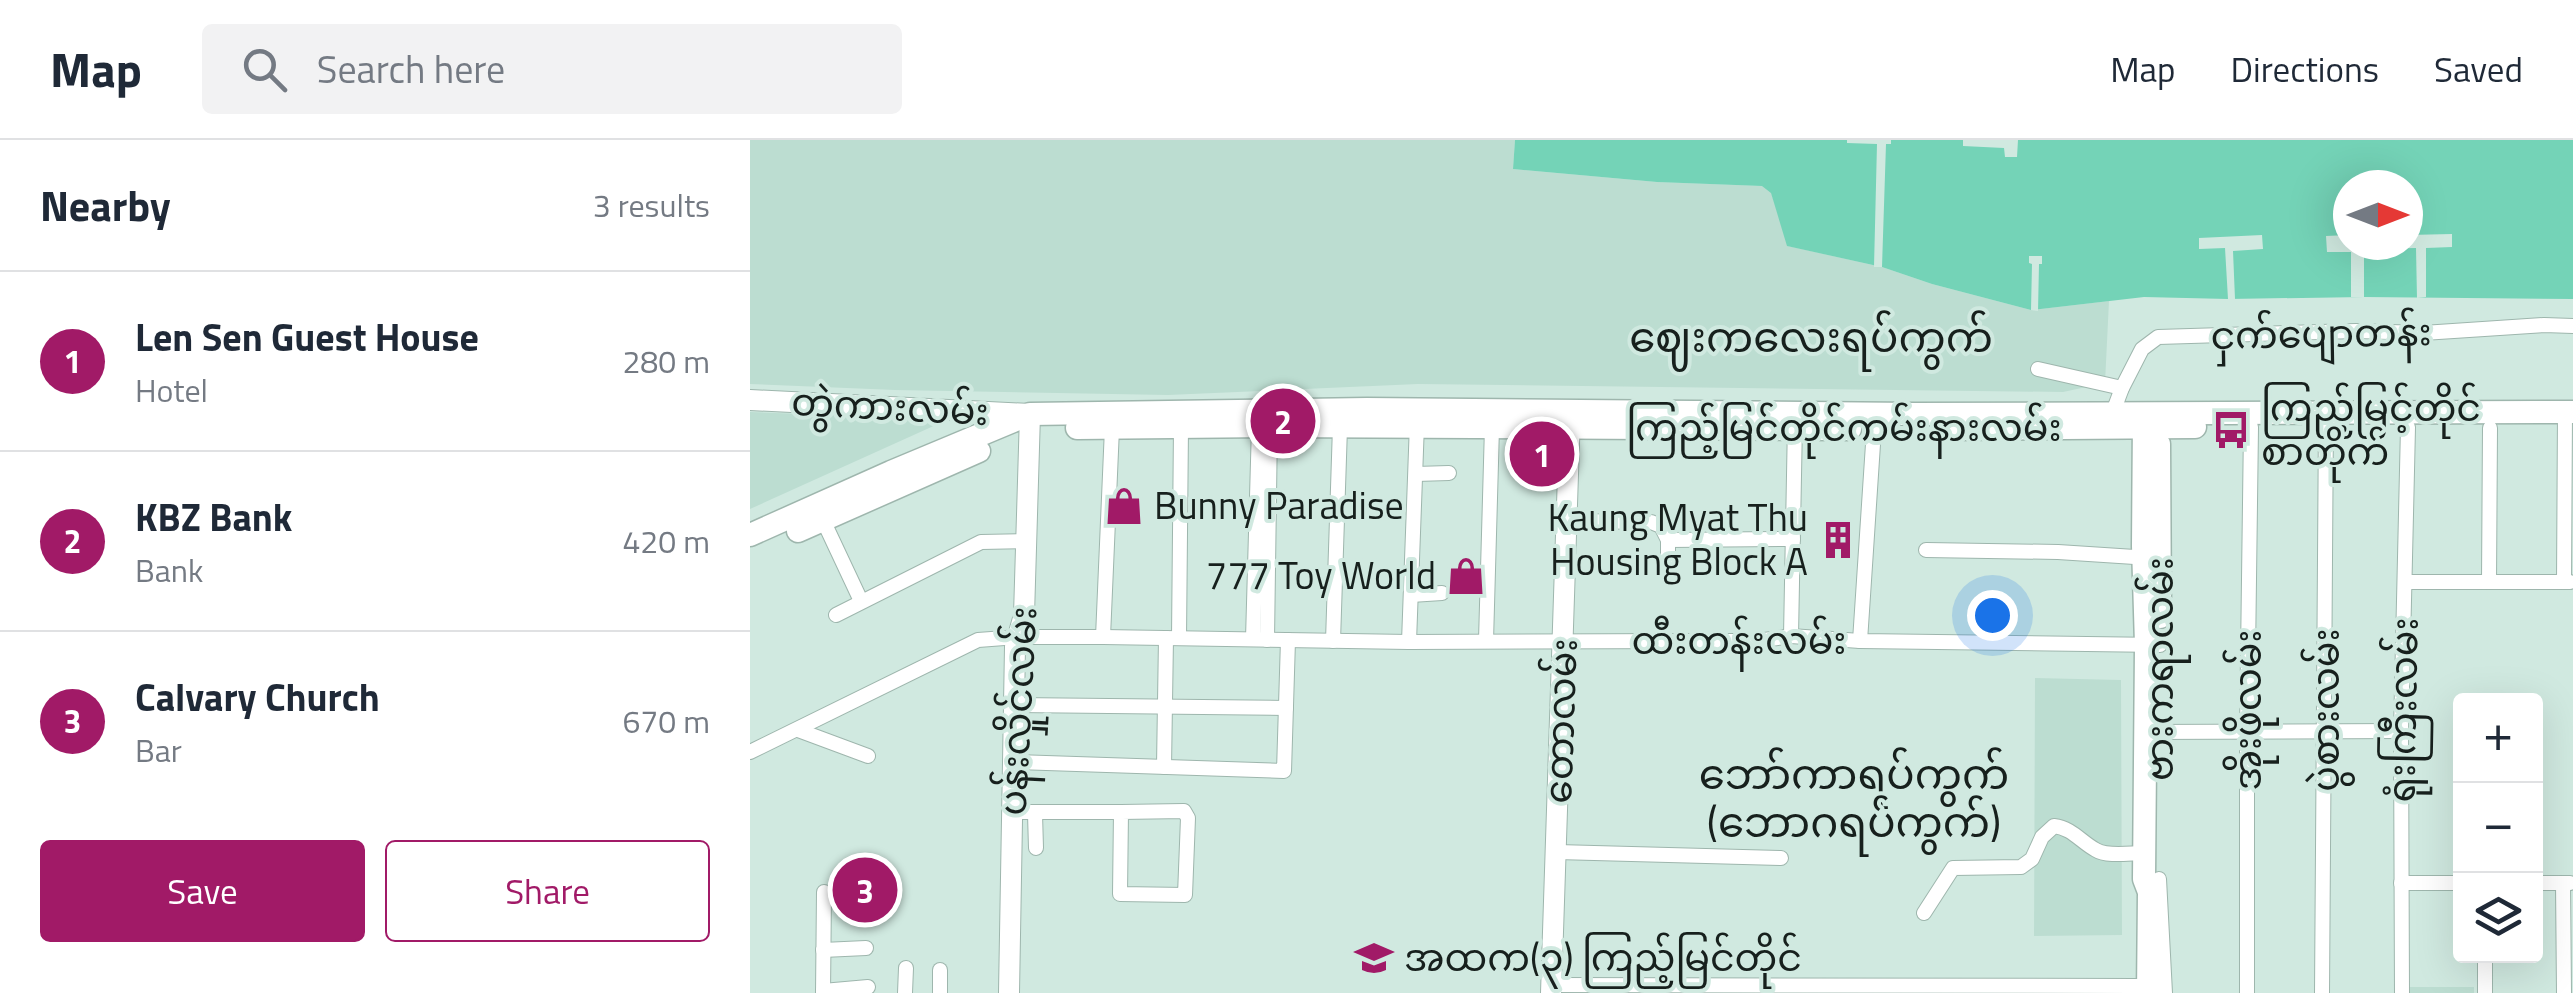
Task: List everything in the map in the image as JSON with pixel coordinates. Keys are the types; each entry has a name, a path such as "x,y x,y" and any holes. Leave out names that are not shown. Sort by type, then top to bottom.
{"main road":[{"path":"1030,421 1228,410 1571,429"},
{"name":"ကြည့်မြင်တိုင်ကမ်းနားလမ်း","path":"750,535 890,472 1030,421 1112,428 1340,428 1417,419 1492,428 1571,429 1645,419 2251,427 2326,420 2408,428 2490,428 2569,420"},
{"path":"2147,426 2326,420 2569,420"},
{"name":"ကြည့်မြင်တိုင်ကမ်းနားလမ်း","path":"750,548 823,520 1030,421"},
{"name":"ဗားကရာလမ်း","path":"2141,991 2154,886 2147,426"},
{"name":"ဗားကရာလမ်း","path":"2153,732 2144,879 2154,886"}],"street":[{"name":"ငှက်ပျောတန်း","path":"2147,426 2122,388 2142,349 2158,338 2573,326"},
{"path":"2038,368 2122,388"},
{"name":"တွဲကားလမ်း","path":"750,400 1030,421"},
{"path":"1408,642 1417,419"},
{"name":"ပွဲစားလမ်း","path":"2322,993 2326,420"},
{"path":"2406,582 2568,582 2569,420"},
{"name":"ပန်းလှိုင်လမ်း","path":"1009,993 1015,647 1024,615 1030,421"},
{"path":"1791,636 1795,421"},
{"path":"1860,424 1860,641"},
{"path":"1260,640 1264,426"},
{"path":"1164,767 1182,427"},
{"name":"အိုးဖိုလမ်း","path":"2247,993 2251,427"},
{"path":"1103,637 1112,428"},
{"path":"1333,641 1340,428"},
{"path":"1486,641 1492,428"},
{"name":"ရုံးကြီးလမ်း","path":"2402,993 2401,731 2408,428"},
{"path":"2489,582 2490,428"},
{"name":"တောလမ်း","path":"1552,989 1571,429"},
{"path":"1416,474 1449,474"},
{"path":"823,520 861,601"},
{"path":"1568,521 1651,522 1661,526 1668,540 1668,574"},
{"path":"1668,540 1792,539"},
{"path":"836,615 980,542 1027,541"},
{"path":"1926,550 2058,552 2152,559"},
{"path":"1411,594 1442,593"},
{"name":"ထီးတန်းလမ်း","path":"750,752 978,640 1103,637 1408,642 1758,640 1791,636 1860,641 2153,645"},
{"path":"1013,762 1284,771 1288,640"},
{"path":"1014,705 1286,708"},
{"path":"798,730 868,756"},
{"path":"2153,732 2401,731"},
{"path":"1012,812 1184,811 1186,895 1120,894 1121,812"},
{"path":"1036,848 1038,812"},
{"path":"1924,913 1953,868 2022,867 2032,860 2042,837 2054,826 2099,852 2144,853"},
{"path":"1556,852 1781,858"},
{"path":"2401,884 2453,884"},
{"path":"2564,993 2568,884"},
{"path":"2154,886 2165,993"},
{"path":"824,892 823,992 868,987"},
{"path":"823,954 866,948"},
{"path":"823,954 850,959"},
{"path":"2485,963 2485,993"},
{"path":"906,968 906,993"},
{"path":"940,970 940,993"},
{"path":"1552,989 2141,991"}],"shaded area":[{"path":"750,140 1515,140 1513,169 1657,182 1763,186 1771,192 1788,246 1882,267 2031,310 2109,301 2105,383 2063,392 1418,384 1168,395 750,384"},
{"path":"1515,140 2573,140 2573,299 2144,297 2031,310 1882,267 1787,246 1771,193 1762,186 1657,182 1513,169"},
{"path":"750,412 937,419 938,424 750,509"},
{"path":"2035,678 2121,680 2122,935 2034,936"},
{"path":"2408,987 2474,987 2474,993 2408,993"}],"pier":[{"path":"1847,140 1891,140 1891,144 1886,144 1882,267 1874,267 1877,144"},
{"path":"1963,140 2018,140 2017,157 2005,157 2004,148 1963,146"},
{"path":"2452,234 2452,247 2426,248 2426,297 2417,298 2416,260 2423,260 2423,235"},
{"path":"2262,235 2263,249 2233,251 2235,299 2228,299 2225,248 2199,249 2199,238"},
{"path":"2326,236 2333,236 2333,252 2327,252"},
{"path":"2029,256 2042,256 2038,311 2031,310"},
{"path":"2351,260 2364,260 2364,297 2351,297"}],"place":[{"name":"KBZ Bank","path":"1283,421"},
{"name":"ကြည့်မြင့်တိုင် စာတိုက်","path":"2231,430"},
{"name":"Len Sen Guest House","path":"1542,454"},
{"name":"Bunny Paradise","path":"1124,506"},
{"name":"Kaung Myat Thu Housing Block A","path":"1838,540"},
{"name":"777 Toy World","path":"1466,576"},
{"name":"Calvary Church","path":"865,890"},
{"name":"အထက(၃) ကြည့်မြင်တိုင်","path":"1374,958"}],"district":[{"name":"ဈေးကလေးရပ်ကွက်","path":"1811,337"},
{"name":"ဘော်ကာရပ်ကွက် (ဘောဂရပ်ကွက်)","path":"1854,798"}]}
